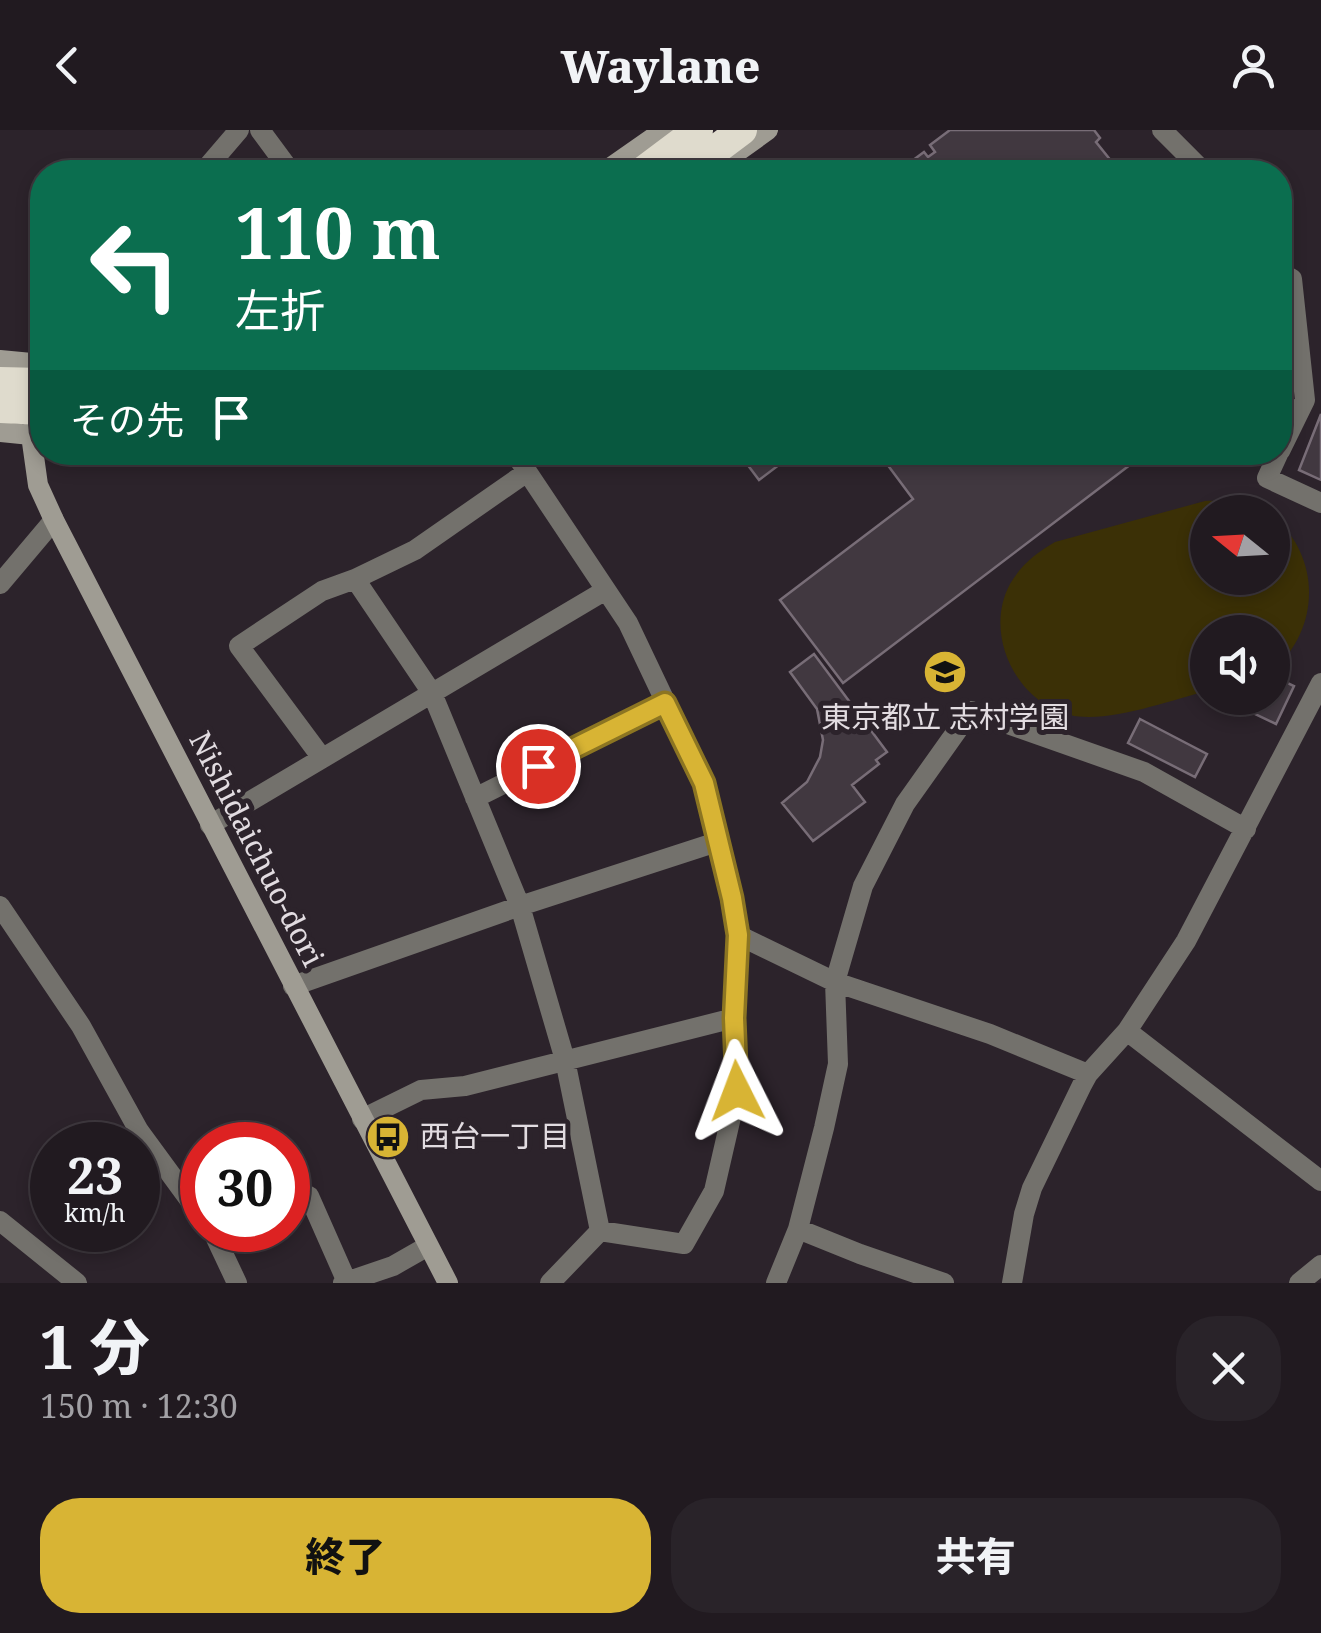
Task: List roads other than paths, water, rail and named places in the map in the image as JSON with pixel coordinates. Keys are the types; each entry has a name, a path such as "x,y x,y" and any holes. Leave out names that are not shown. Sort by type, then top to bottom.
{"highway":[{"path":"658,160 698,130"},
{"path":"702,160 742,130"},
{"path":"0,382 30,383"},
{"path":"0,408 30,423"}],"street":[{"path":"214,160 238,130"},
{"path":"260,130 282,160"},
{"path":"621,160 663,130"},
{"path":"726,160 768,130"},
{"path":"1162,130 1192,160"},
{"path":"1292,279 1305,400 1292,427"},
{"path":"0,360 30,363"},
{"path":"0,432 30,428"},
{"name":"Nishidaichuo-dori","path":"38,465 38,485 54,520 448,1283"},
{"path":"522,465 628,623 704,783 738,935 734,1018 737,1091 714,1191 684,1244 600,1231"},
{"path":"1274,465 1267,478 1321,503"},
{"path":"322,758 240,646 322,592 415,550 527,472"},
{"path":"0,584 54,520"},
{"path":"355,579 432,694 520,906 565,1060 600,1231"},
{"path":"210,825 606,590"},
{"path":"1012,1283 1032,1188 1088,1074 1126,1032 1186,941 1321,683"},
{"path":"475,798 665,703"},
{"path":"776,1283 798,1229 838,1064 835,982 863,886 905,804 971,711 1144,772 1246,829"},
{"path":"293,986 720,841"},
{"path":"0,906 81,1026 138,1131 180,1187"},
{"path":"738,935 835,982 990,1034 1088,1074"},
{"path":"362,1118 421,1090 465,1086 734,1018"},
{"path":"1126,1032 1321,1182"},
{"path":"310,1198 345,1282 392,1266 428,1246"},
{"path":"0,1221 77,1283"},
{"path":"798,1229 944,1283"},
{"path":"550,1283 600,1231"},
{"path":"222,1252 237,1283"},
{"path":"1299,1283 1321,1265"}],"place":[{"name":"東京都立 志村学園","path":"945,672"},
{"name":"西台一丁目","path":"388,1137"}]}
